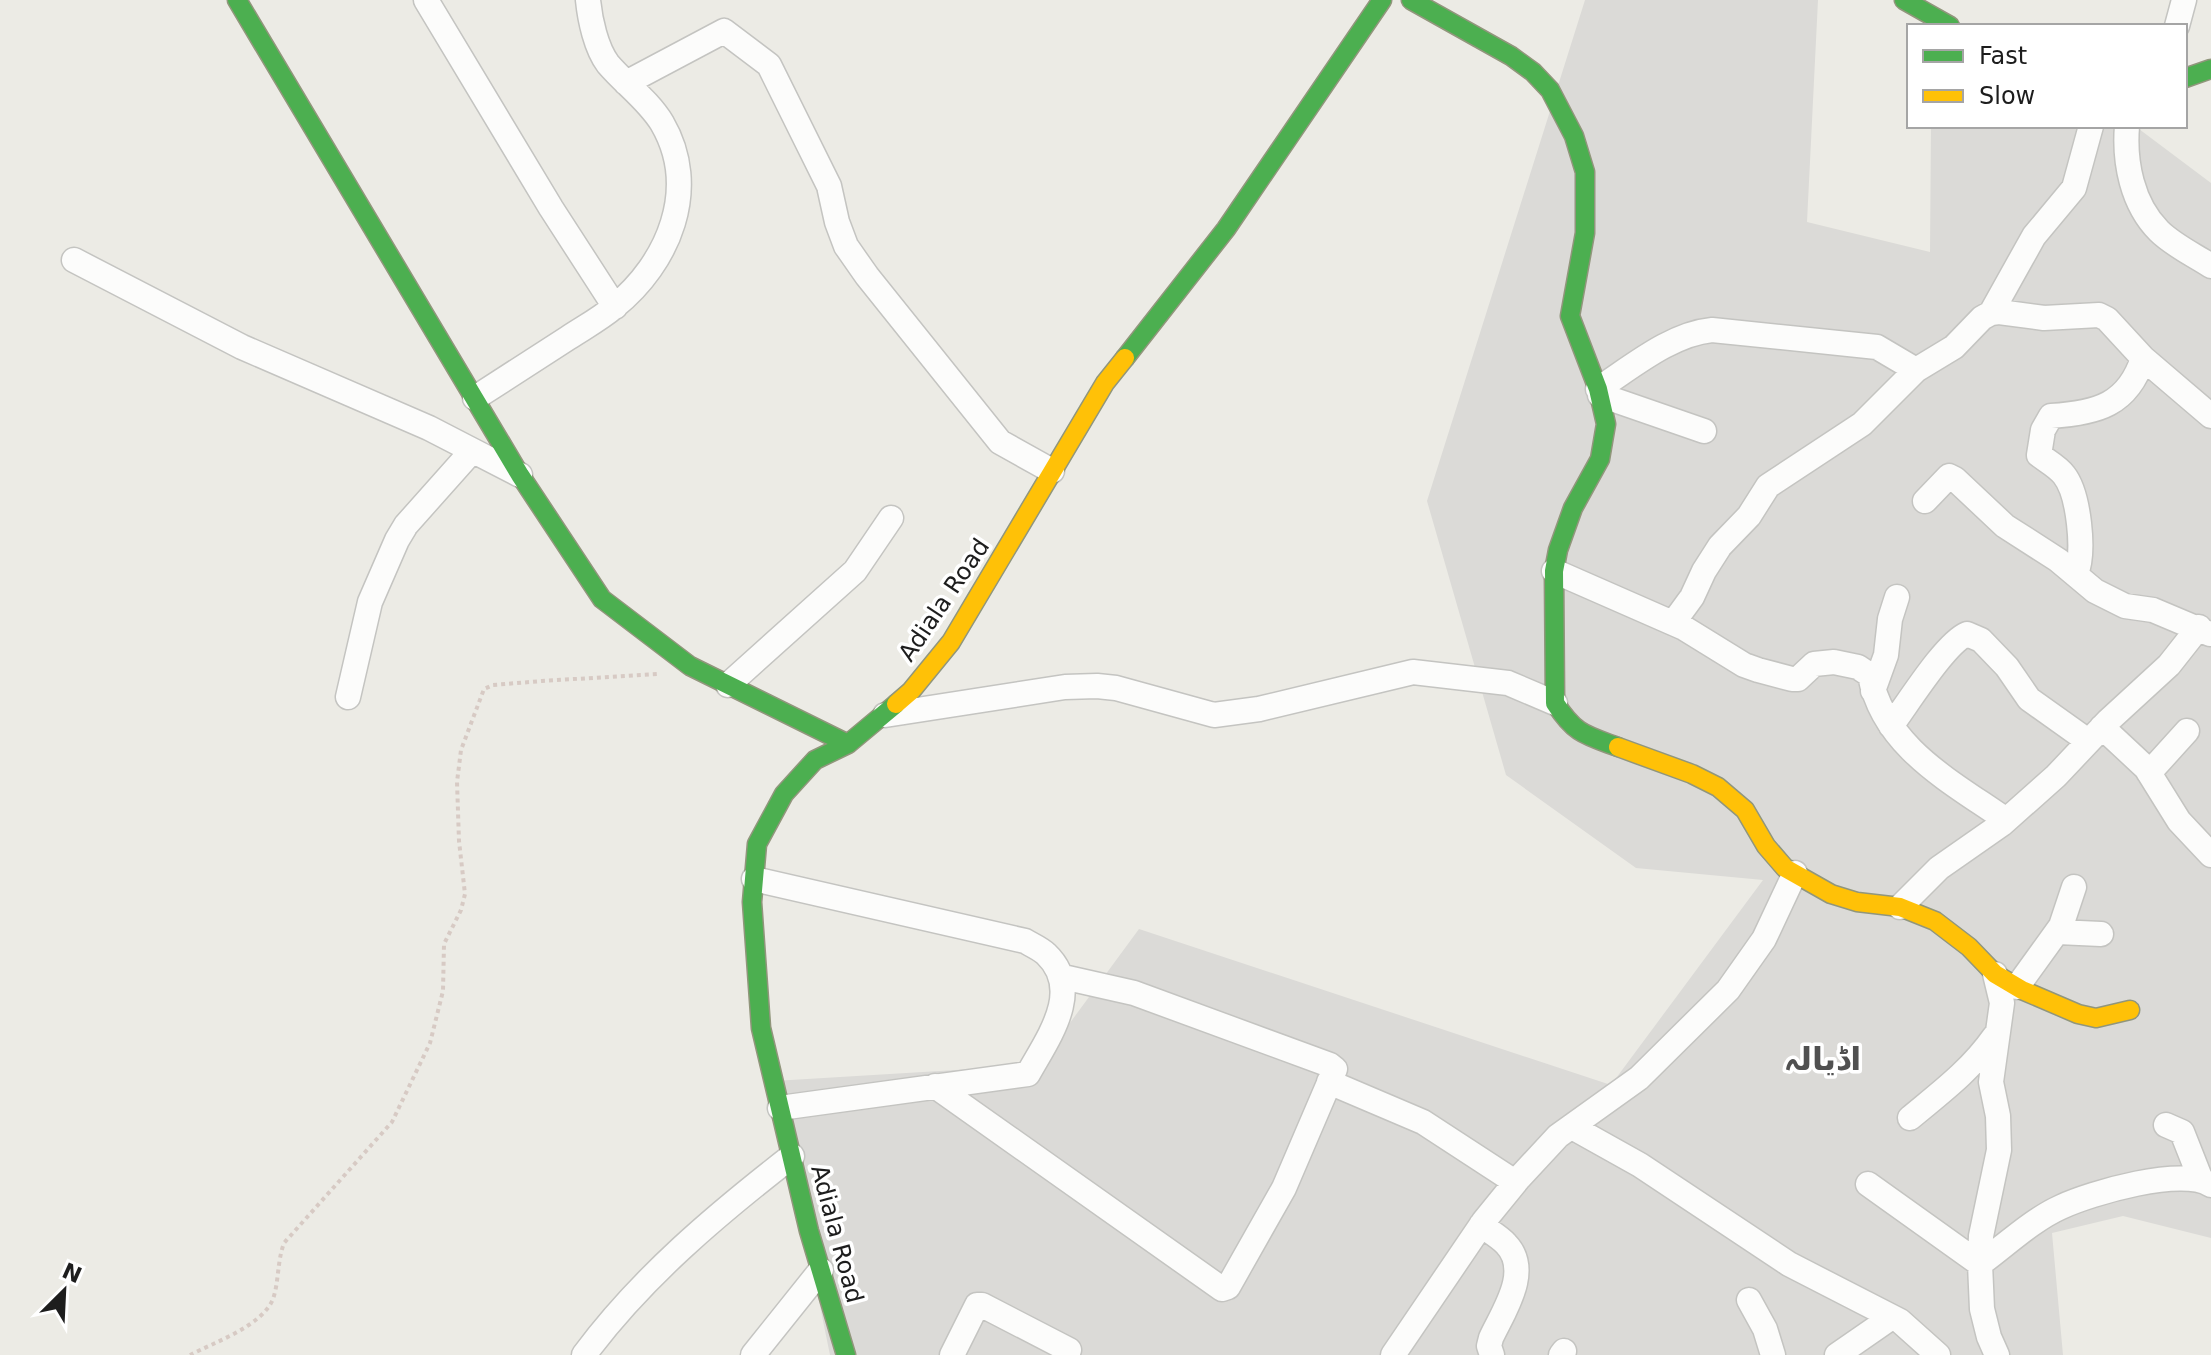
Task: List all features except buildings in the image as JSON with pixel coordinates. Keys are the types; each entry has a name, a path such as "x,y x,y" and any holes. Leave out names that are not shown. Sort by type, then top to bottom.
{"street":[{"path":"237,0 520,475 602,599 690,666 848,744"},
{"path":"426,0 551,208 615,307"},
{"path":"475,398 615,307 650,268 675,215 680,183 679,165 663,125 654,111 607,62 588,0"},
{"name":"Adiala Road","path":"846,1355 821,1270 761,1028 752,902 757,844 784,794 815,760 848,744 911,691 951,642 1105,383 1226,229 1382,0"},
{"path":"1411,0 1511,56 1533,72 1550,90 1574,136 1585,172 1586,215 1570,316 1599,392 1606,424 1600,459 1573,508 1554,571 1555,703 1565,719 1579,733 1692,774 1718,787 1745,810 1766,846 1785,868 1831,894 1857,902 1900,907 1935,921 1995,974 2078,1014 2096,1018 2130,1010"},
{"path":"1904,0 1946,24"},
{"path":"2178,24 2184,0"},
{"path":"626,83 724,31 769,65 829,186 846,246 1000,442 1052,471"},
{"path":"2187,77 2211,69"},
{"path":"1673,623 1692,597 1720,546 1749,516 1768,486 1862,424 1916,370 1954,347 1982,318 1991,313 2034,236 2074,188 2090,128"},
{"path":"2127,128 2125,155 2134,188 2147,217 2161,233 2211,266"},
{"path":"74,260 242,347 429,428 520,475"},
{"path":"1991,313 2044,318 2099,315 2107,319 2143,358 2211,416"},
{"path":"1599,392 1666,346 1695,332 1712,330 1877,347 1916,370"},
{"path":"2076,574 2080,543 2074,498 2066,477 2039,455 2043,430 2051,416 2085,414 2113,403 2129,388 2143,358"},
{"path":"1599,392 1704,431"},
{"path":"348,697 370,602 397,540 406,525 471,452"},
{"path":"1900,907 1939,868 2006,820 2062,771 2095,734 2205,631 2153,610 2125,606 2095,591 2076,574 2005,526 1949,476 1925,501"},
{"path":"728,685 855,571 891,518"},
{"path":"1554,571 1673,623 1744,665 1792,679 1798,679 1814,664 1834,662 1858,667 1870,675 1873,691 1891,726 1907,748 2006,820"},
{"path":"1873,691 1883,668 1890,619 1897,597"},
{"path":"1891,726 1941,659 1960,637 1967,634 1981,640 2007,667 2029,699 2136,756 2179,821 2211,855"},
{"path":"883,715 1065,687 1097,686 1116,688 1214,715 1259,709 1413,672 1508,683 1555,703"},
{"path":"2149,773 2187,731"},
{"path":"1393,1355 1481,1225 1515,1182 1558,1136 1639,1078 1728,990 1764,939 1795,873"},
{"path":"754,879 1025,941 1046,954 1063,977 1063,1000 1052,1030 1028,1074 780,1108"},
{"path":"2017,987 2058,932 2074,887"},
{"path":"2058,932 2101,934"},
{"path":"1995,974 2002,1003 1991,1082 1998,1116 1999,1150 1981,1236 1980,1264 1982,1309 1997,1355"},
{"path":"935,1086 1222,1289 1228,1287 1284,1188 1335,1069 1134,993 1063,977"},
{"path":"1910,1118 1980,1057 1998,1031"},
{"path":"1329,1082 1423,1122 1515,1182"},
{"path":"2166,1125 2182,1132 2206,1183"},
{"path":"1572,1127 1640,1165 1789,1264 1900,1321 1938,1355"},
{"path":"584,1355 605,1326 656,1270 792,1156"},
{"path":"1980,1264 2062,1206 2128,1185 2175,1179 2206,1183"},
{"path":"1868,1184 1980,1264"},
{"path":"1481,1225 1507,1244 1516,1263 1511,1298 1491,1338 1489,1346 1492,1355"},
{"path":"753,1355 821,1270"},
{"path":"1749,1300 1765,1329 1773,1355"},
{"path":"952,1355 977,1305 1069,1350"},
{"path":"1837,1355 1892,1317"}],"path":[{"path":"190,1355 260,1319 274,1295 277,1262 284,1243 392,1122 430,1043 443,991 444,944 461,910 465,894 457,797 461,750 484,689 493,685 676,672 690,666"}],"shaded area":[{"path":"1585,0 1818,0 1807,222 1930,252 1931,128 2138,128 2211,183 2211,1238 2123,1216 2052,1233 2063,1355 830,1355 774,1081 1039,1065 1139,929 1611,1085 1763,880 1636,868 1506,775 1427,501"}],"traffic: fast":[{"path":"237,0 520,475 602,599 690,666 848,744"},
{"path":"1125,358 1226,229 1382,0"},
{"path":"1411,0 1511,56 1533,72 1550,90 1574,136 1585,172 1585,233 1570,316 1598,389 1606,424 1600,459 1573,508 1554,571 1555,703 1582,732 1618,747"},
{"path":"1904,0 1946,24"},
{"path":"2187,77 2211,69"},
{"path":"846,1355 809,1231 761,1028 752,902 757,844 784,794 815,760 848,744 896,704"}],"traffic: slow":[{"path":"896,704 911,691 951,642 1105,383 1125,358"},
{"path":"1618,747 1692,774 1718,787 1745,810 1766,846 1785,868 1831,894 1857,902 1900,907 1935,921 1969,947 1995,974 2022,990 2078,1014 2096,1018 2130,1010"}],"district":[{"name":"اڈیالہ","path":"1823,1059"}]}
